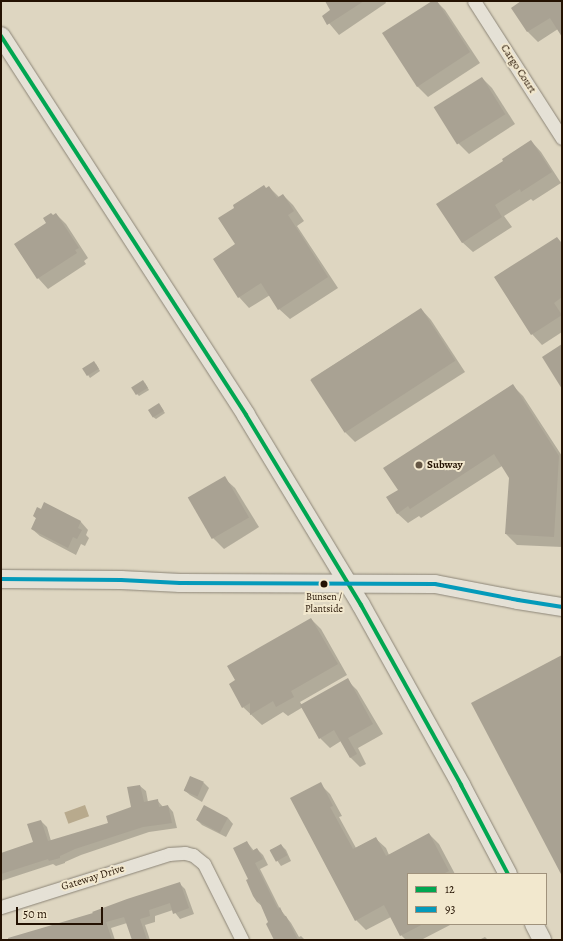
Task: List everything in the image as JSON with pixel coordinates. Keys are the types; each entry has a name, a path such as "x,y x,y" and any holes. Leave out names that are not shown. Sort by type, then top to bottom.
{"street":[{"name":"Cargo Court","path":"474,1 562,138"},
{"path":"1,36 246,415 348,584 457,778 507,873"},
{"path":"1,579 435,584 562,607"},
{"name":"Gateway Drive","path":"1,907 169,854 185,853 193,855 204,864 242,940"},
{"path":"534,925 542,940"}],"shaded area":[{"path":"85,805 89,816 68,824 64,813"}],"building":[{"path":"325,1 364,1 327,25 322,16 330,10"},
{"path":"432,1 437,1 470,52 417,87 382,33"},
{"path":"521,1 562,1 562,37 550,18 527,32 511,8"},
{"path":"482,77 505,114 457,145 434,107"},
{"path":"531,140 552,172 521,192 520,189 495,205 502,217 462,243 436,204 503,161 502,159"},
{"path":"264,185 266,188 269,186 277,198 283,194 294,211 288,215 328,277 278,310 261,283 238,298 213,259 235,244 218,218 234,208 233,205"},
{"path":"51,213 53,215 56,213 79,248 75,250 77,253 37,279 14,244 46,223 43,218"},
{"path":"557,237 562,244 562,297 554,303 562,315 531,335 494,277"},
{"path":"421,308 455,361 345,433 310,380"},
{"path":"562,344 562,389 542,357"},
{"path":"94,361 99,369 87,376 82,368"},
{"path":"143,380 148,388 136,395 131,387"},
{"path":"513,384 559,456 554,537 505,534 509,478 494,454 410,509 408,506 397,514 386,497 398,490 383,468"},
{"path":"159,403 164,411 153,418 148,410"},
{"path":"225,476 249,518 212,539 188,498"},
{"path":"44,502 81,521 78,528 82,530 77,539 73,537 68,548 31,529 36,518 33,516 37,507 41,509"},
{"path":"311,618 338,664 291,691 294,697 276,707 273,701 250,715 250,703 242,708 229,684 235,680 227,666"},
{"path":"562,655 562,876 471,703"},
{"path":"348,678 373,724 348,738 357,754 350,758 334,730 319,739 300,705"},
{"path":"190,776 204,782 198,797 184,791"},
{"path":"321,782 333,806 330,807 353,849 376,837 386,856 429,833 449,871 445,873 407,873 407,925 421,925 400,936 384,905 355,921 290,798"},
{"path":"140,785 144,802 158,799 159,807 168,805 172,823 143,827 75,849 60,856 60,858 49,861 48,859 1,874 1,853 33,842 27,824 41,820 48,841 108,823 106,816 131,807 127,787"},
{"path":"204,805 228,818 220,833 196,820"},
{"path":"247,841 252,851 257,848 263,859 255,863 278,909 280,907 284,916 286,916 298,940 274,940 266,924 268,922 259,901 257,902 253,896 246,880 248,879 233,848"},
{"path":"281,844 287,855 276,862 270,850"},
{"path":"180,882 189,908 173,914 170,903 149,910 150,916 140,919 147,940 132,940 124,917 106,922 112,940 8,940 8,938 93,913 92,912 127,899"}],"transit line":[{"name":"12","path":"1,36 246,415 361,605 461,785 507,873"},
{"name":"93","path":"1,579 121,580 180,583 435,584 562,607"}],"place":[{"name":"Subway","path":"419,465"},
{"name":"Bunsen / Plantside","path":"324,584"}]}
